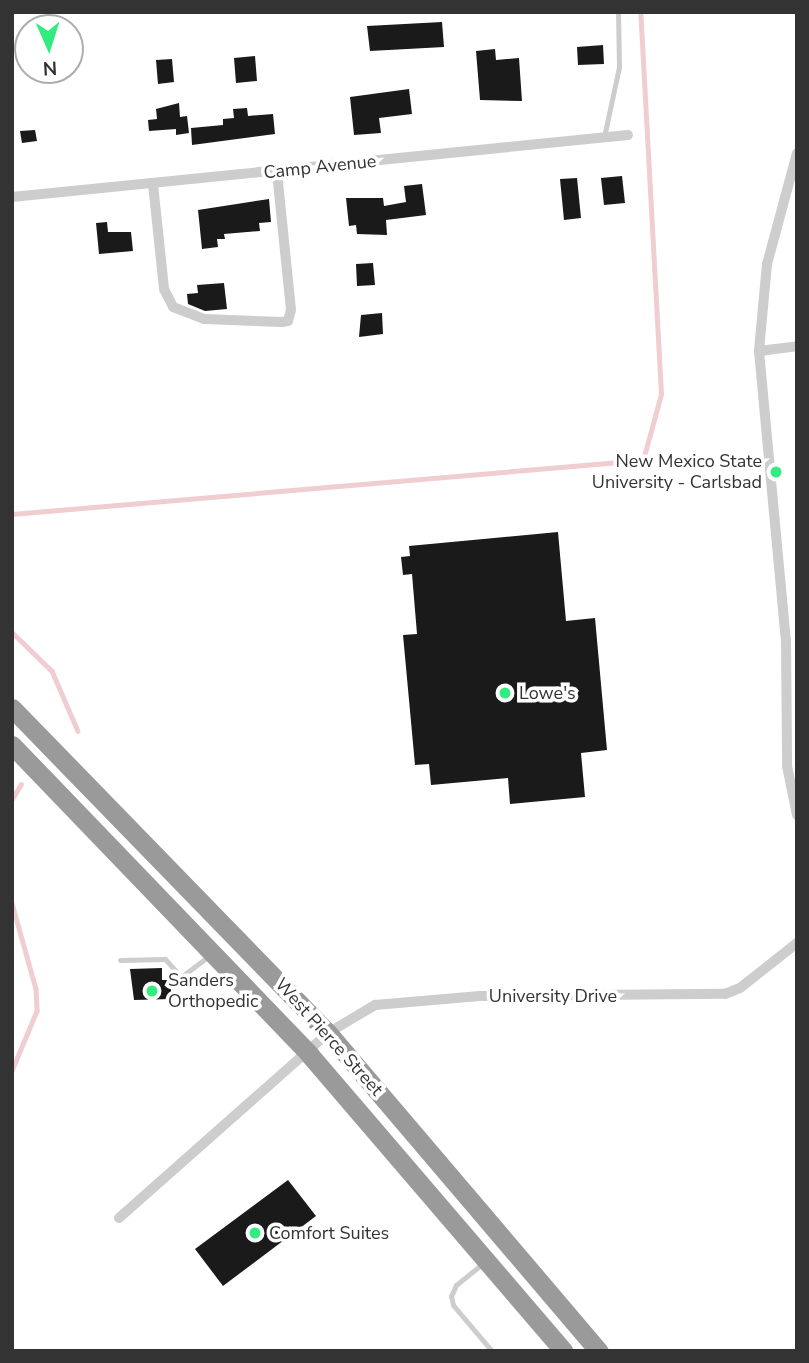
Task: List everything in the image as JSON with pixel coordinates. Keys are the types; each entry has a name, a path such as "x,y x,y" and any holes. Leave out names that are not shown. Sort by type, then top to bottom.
{"highway":[{"name":"West Pierce Street","path":"12,708 328,1033 599,1351"},
{"name":"West Pierce Street","path":"12,745 309,1054 488,1259 564,1351"}],"street":[{"name":"Camp Avenue","path":"12,197 628,135"},
{"path":"797,153 767,264 759,351 791,695 787,766 797,815"},
{"path":"153,184 164,289 173,307 204,319 282,322 288,321 291,310 277,171"},
{"path":"759,351 797,346"},
{"name":"University Drive","path":"119,1218 309,1054 328,1033 362,1011 390,1002 480,996 725,994 740,988 797,943"}],"lane":[{"path":"603,138 620,67 618,12"},
{"path":"120,960 165,959 181,977 213,952"},
{"path":"488,1259 456,1284 452,1296 453,1305 492,1351"}],"building":[{"path":"442,22 444,47 370,51 367,26"},
{"path":"603,45 604,64 578,65 577,47"},
{"path":"495,49 496,60 519,58 522,101 480,100 476,51"},
{"path":"255,56 257,81 236,83 234,58"},
{"path":"172,59 174,82 158,84 156,60"},
{"path":"409,89 412,114 379,118 381,133 354,135 350,97"},
{"path":"179,103 180,117 187,116 189,133 176,135 176,129 149,131 148,120 157,119 156,109"},
{"path":"247,108 248,116 273,114 275,134 192,145 191,128 223,125 223,119 234,118 233,109"},
{"path":"35,130 37,141 22,143 20,131"},
{"path":"622,176 625,203 604,205 601,178"},
{"path":"577,178 581,218 564,220 560,179"},
{"path":"422,184 426,215 386,220 387,235 357,234 356,225 349,226 346,198 383,198 384,206 406,202 404,186"},
{"path":"269,199 271,222 259,223 260,231 224,234 225,239 217,239 218,247 202,249 198,210"},
{"path":"107,222 108,232 131,232 133,251 99,254 96,223"},
{"path":"373,263 375,285 357,286 356,264"},
{"path":"224,283 227,309 205,311 188,304 187,294 198,293 197,285"},
{"path":"382,313 383,334 359,337 361,315"},
{"name":"Lowe's","path":"558,532 566,621 595,618 607,750 581,753 585,797 510,804 508,778 431,785 429,764 415,765 403,635 417,634 412,574 403,575 401,557 410,556 409,546"},
{"name":"Sanders Orthopedic","path":"162,968 162,980 171,980 171,999 134,1000 130,969"},
{"name":"Comfort Suites","path":"288,1180 316,1216 223,1286 195,1249"}],"waterway":[{"path":"12,514 643,460 661,394 640,12"},
{"path":"12,632 52,671 78,731"},
{"path":"12,799 21,784"},
{"path":"12,903 36,989 37,1011 12,1071"}],"place":[{"name":"New Mexico State University - Carlsbad","path":"776,472"},
{"name":"Lowe's","path":"505,693"},
{"name":"Sanders Orthopedic","path":"152,991"},
{"name":"Comfort Suites","path":"255,1233"}]}
